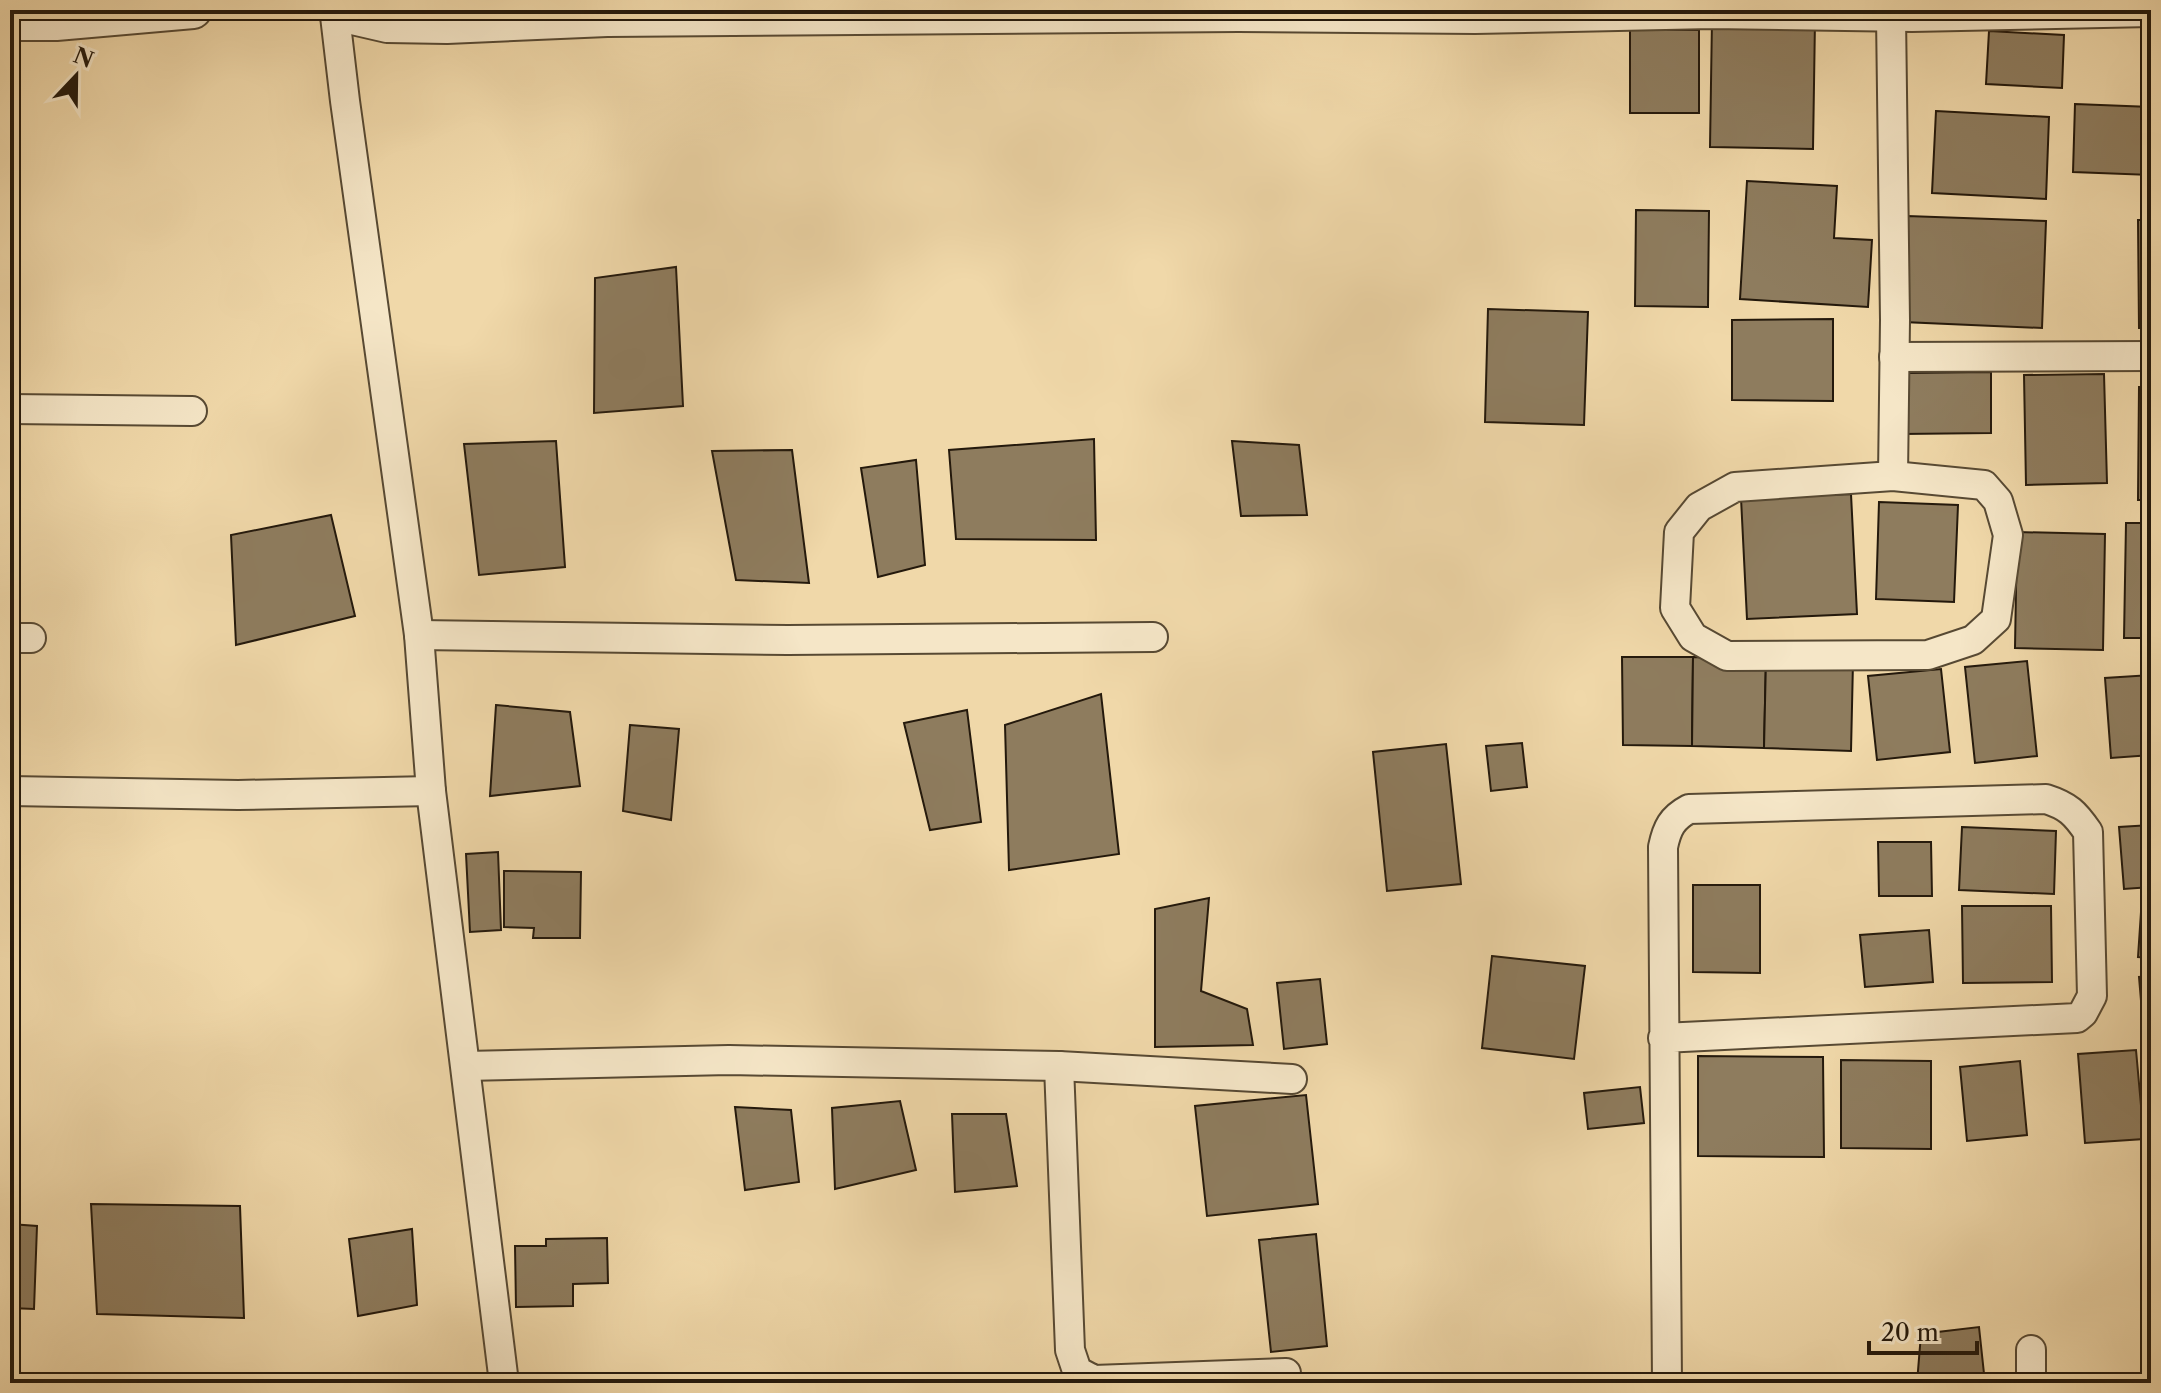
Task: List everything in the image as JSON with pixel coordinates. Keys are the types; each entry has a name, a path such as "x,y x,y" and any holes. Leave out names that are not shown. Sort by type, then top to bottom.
{"street":[{"path":"10,22 56,22 193,10"},
{"path":"504,1383 431,791 419,635 334,13 387,28 447,29 606,16 2151,12"},
{"path":"1893,476 1905,14"},
{"path":"1894,357 2151,356"},
{"path":"10,409 192,411"},
{"path":"1893,476 1984,485 1998,501 2008,535 1996,619 1973,640 1928,655 1727,656 1693,637 1675,608 1679,532 1699,507 1735,487 1893,476"},
{"path":"419,635 788,640 1153,637"},
{"path":"10,791 238,795 431,791"},
{"path":"1663,1038 2077,1018 2092,996 2088,832 2064,804 2046,799 1689,809 1677,815 1663,847 1663,1038 1667,1383"},
{"path":"466,1066 729,1060 1059,1066 1292,1079"},
{"path":"1059,1066 1070,1350 1077,1371 1094,1380 1286,1373"},
{"path":"2031,1350 2031,1383"}],"building":[{"path":"1712,19 1815,20 1813,149 1710,147"},
{"path":"1630,30 1699,30 1699,113 1630,113"},
{"path":"1989,31 2064,35 2062,88 1986,84"},
{"path":"2075,104 2151,107 2151,175 2073,172"},
{"path":"1936,111 2049,117 2046,199 1932,193"},
{"path":"1747,181 1837,186 1834,238 1872,240 1868,307 1740,299"},
{"path":"1636,210 1709,211 1708,307 1635,306"},
{"path":"1907,216 2046,221 2042,328 1903,322"},
{"path":"2138,220 2151,220 2151,328 2139,328"},
{"path":"676,267 683,406 594,413 595,278"},
{"path":"1488,309 1588,312 1584,425 1485,422"},
{"path":"1833,319 1833,401 1732,400 1732,320"},
{"path":"1991,372 1991,433 1902,434 1902,373"},
{"path":"2104,374 2107,483 2026,485 2024,375"},
{"path":"2139,387 2151,387 2151,500 2138,500"},
{"path":"1094,439 1096,540 956,539 949,450"},
{"path":"556,441 565,567 479,575 464,444"},
{"path":"1232,441 1299,445 1307,515 1241,516"},
{"path":"792,450 809,583 736,580 712,451"},
{"path":"916,460 925,565 878,577 861,468"},
{"path":"1851,494 1857,614 1747,619 1741,498"},
{"path":"1879,502 1958,505 1954,602 1876,599"},
{"path":"331,515 355,616 236,645 231,535"},
{"path":"2126,523 2151,523 2151,638 2124,638"},
{"path":"2017,532 2105,534 2103,650 2015,648"},
{"path":"1622,657 1693,657 1692,746 1623,745"},
{"path":"1693,657 1766,658 1764,748 1692,746"},
{"path":"1766,658 1853,662 1851,751 1764,748"},
{"path":"2027,661 2037,756 1975,763 1965,667"},
{"path":"1941,669 1950,752 1877,760 1868,676"},
{"path":"2151,675 2151,755 2111,758 2105,678"},
{"path":"1101,694 1119,854 1009,870 1005,725"},
{"path":"496,705 570,712 580,786 490,796"},
{"path":"967,710 981,822 930,830 904,723"},
{"path":"630,725 679,729 671,820 623,811"},
{"path":"1522,743 1527,787 1491,791 1486,746"},
{"path":"1446,744 1461,884 1387,891 1373,752"},
{"path":"2151,825 2151,887 2124,889 2119,827"},
{"path":"1962,827 2056,831 2054,894 1959,890"},
{"path":"1878,842 1931,842 1932,896 1879,896"},
{"path":"498,852 501,930 470,932 466,854"},
{"path":"504,871 581,872 580,938 533,938 534,928 504,927"},
{"path":"1693,885 1760,885 1760,973 1693,972"},
{"path":"2142,897 2151,898 2151,958 2138,957"},
{"path":"1209,898 1201,991 1247,1009 1253,1045 1155,1047 1155,909"},
{"path":"1962,906 2051,906 2052,982 1963,983"},
{"path":"1929,930 1933,982 1865,987 1860,935"},
{"path":"1492,956 1585,966 1574,1059 1482,1048"},
{"path":"2151,976 2151,1047 2145,1048 2139,977"},
{"path":"1320,979 1327,1044 1284,1049 1277,983"},
{"path":"2136,1050 2144,1139 2085,1143 2078,1054"},
{"path":"1698,1056 1823,1057 1824,1157 1698,1156"},
{"path":"1841,1060 1931,1061 1931,1149 1841,1148"},
{"path":"2020,1061 2027,1135 1967,1141 1960,1067"},
{"path":"1640,1087 1644,1123 1588,1129 1584,1093"},
{"path":"1306,1095 1318,1204 1207,1216 1195,1106"},
{"path":"900,1101 916,1170 835,1189 832,1108"},
{"path":"735,1107 791,1110 799,1182 745,1190"},
{"path":"952,1114 1006,1114 1017,1186 955,1192"},
{"path":"91,1204 240,1206 244,1318 97,1314"},
{"path":"10,1224 37,1226 34,1309 10,1308"},
{"path":"412,1229 417,1305 358,1316 349,1239"},
{"path":"1316,1234 1327,1346 1271,1352 1259,1240"},
{"path":"607,1238 608,1283 573,1284 573,1306 516,1307 515,1246 546,1246 546,1239"},
{"path":"1979,1327 1985,1383 1917,1383 1921,1334"}]}
